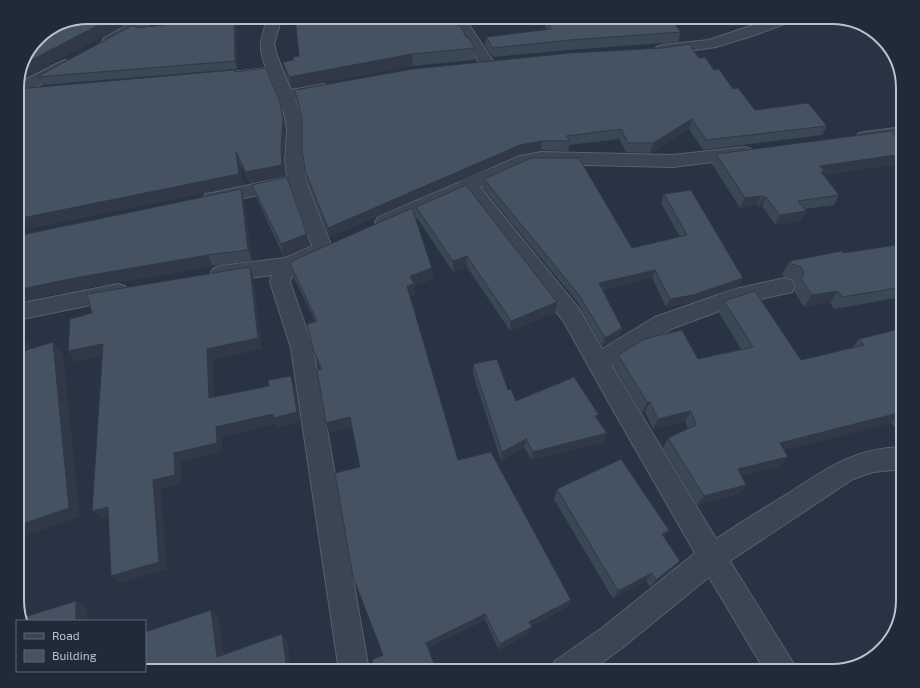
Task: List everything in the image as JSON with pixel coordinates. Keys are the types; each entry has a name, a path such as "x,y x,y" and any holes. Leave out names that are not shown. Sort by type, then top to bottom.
{"street":[{"path":"98,47 139,24"},
{"path":"205,276 289,265 330,247 297,181 294,160 295,128 292,113 269,56 268,44 272,24"},
{"path":"461,24 487,64"},
{"path":"644,52 711,44 771,24"},
{"path":"24,88 78,58"},
{"path":"221,76 275,72"},
{"path":"286,96 338,86"},
{"path":"24,92 48,91"},
{"path":"849,139 896,133"},
{"path":"366,230 468,184 526,160 541,158 673,161 696,160 765,150"},
{"path":"196,202 297,181"},
{"path":"468,184 572,316 712,557 778,664"},
{"path":"289,265 281,274 280,282 302,348 353,664"},
{"path":"598,363 663,323 735,297 785,286"},
{"path":"24,311 136,289"},
{"path":"575,664 612,638 712,557 844,471 866,461 882,458 896,458"}],"building":[{"path":"101,24 31,60 35,52 52,35 76,25"},
{"path":"171,24 234,24 235,61 37,77 133,25 137,28"},
{"path":"296,24 456,24 460,25 466,37 468,37 475,48 412,54 289,77 283,62 293,60 293,57 299,56"},
{"path":"549,24 675,24 681,32 570,40 493,48 486,37 551,29"},
{"path":"689,44 699,58 705,57 714,70 719,69 733,89 738,88 755,110 808,103 827,126 706,140 692,119 653,143 628,143 621,129 566,136 570,141 542,141 520,145 328,228 305,171 302,150 302,119 295,90 413,69 570,53 662,48"},
{"path":"266,68 280,102 283,118 281,149 282,165 246,172 236,152 239,174 24,218 24,88 234,70 234,72"},
{"path":"891,131 896,136 896,155 820,166 824,171 821,172 839,195 798,201 806,211 780,215 766,197 761,196 745,198 716,154"},
{"path":"531,158 579,158 632,248 687,235 664,194 691,190 743,278 693,295 670,299 655,270 599,283 622,328 605,338 579,295 484,179"},
{"path":"287,177 307,234 281,244 252,185"},
{"path":"466,185 557,302 511,321 467,256 453,261 416,207"},
{"path":"241,189 248,250 208,255 74,278 24,289 24,235"},
{"path":"412,208 432,268 410,276 414,284 407,286 458,460 491,452 571,600 529,622 532,627 500,644 485,614 426,643 434,664 373,664 372,660 383,655 353,577 335,473 360,467 350,417 326,423 317,370 322,369 314,352 307,324 317,321 290,264 294,260"},
{"path":"896,245 896,288 842,297 838,291 812,295 801,279 804,273 801,267 792,264 790,261 842,251 844,253"},
{"path":"250,267 258,338 207,349 209,398 269,386 268,380 291,376 297,412 273,418 273,414 216,427 217,443 174,453 175,475 153,480 159,562 111,576 108,507 92,511 103,344 68,351 70,319 92,313 87,294"},
{"path":"755,291 801,360 864,345 859,339 896,330 896,414 780,443 788,457 738,469 746,485 704,496 668,438 696,425 691,411 658,419 650,402 647,402 618,355 644,339 682,330 698,359 753,347 724,301"},
{"path":"53,342 69,508 24,524 24,351"},
{"path":"497,359 508,390 511,389 516,401 574,377 599,415 595,416 607,433 533,452 526,439 502,452 473,364"},
{"path":"621,459 669,530 662,534 680,561 656,580 652,573 618,591 557,489"},
{"path":"76,601 76,620 27,620 26,616"},
{"path":"211,610 217,657 282,634 286,664 146,664 146,632"}]}
